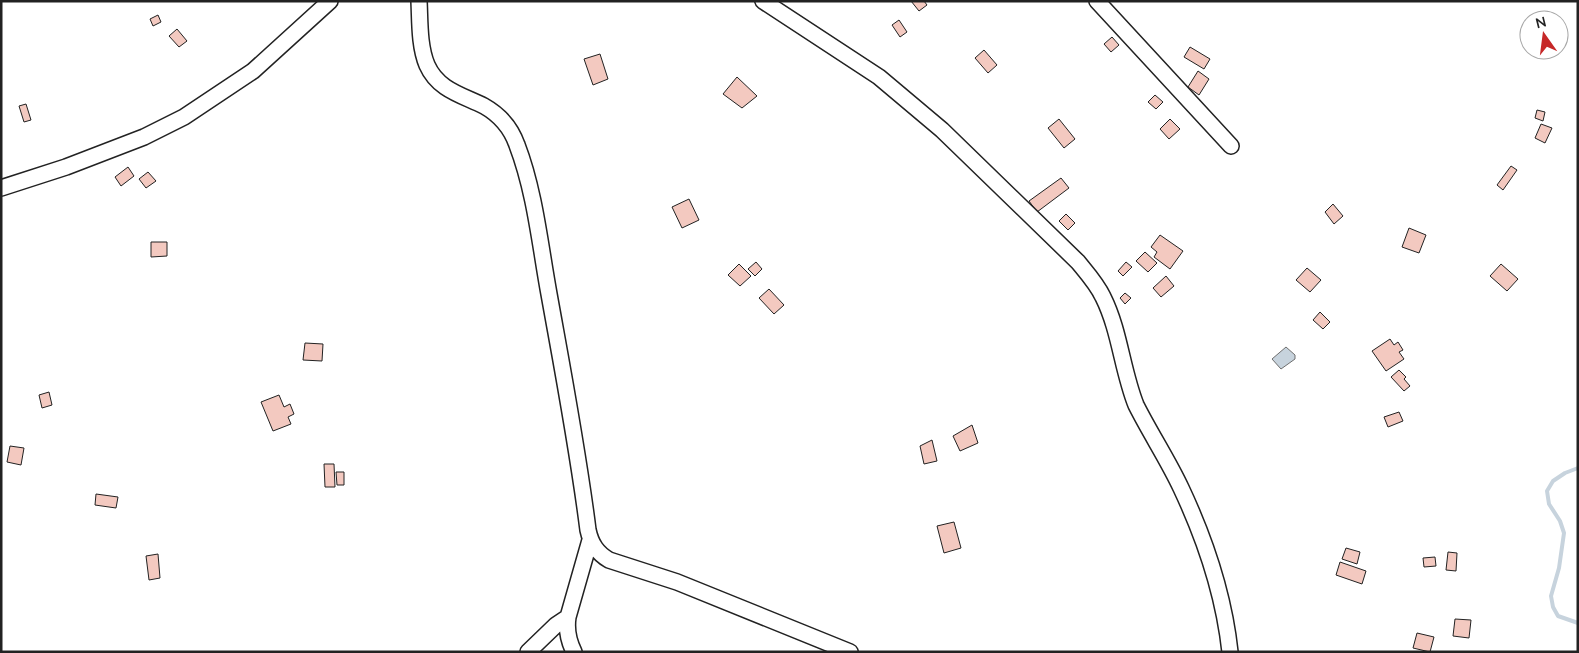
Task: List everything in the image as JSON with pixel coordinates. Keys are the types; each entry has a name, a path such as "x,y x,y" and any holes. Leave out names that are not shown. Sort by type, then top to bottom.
{"street":[{"path":"1,188 66,167 144,137 184,117 253,71 330,1"},
{"path":"419,1 423,51 430,70 437,81 448,89 485,106 510,129 528,180 569,403 590,540 568,617 568,636 574,652"},
{"path":"763,1 879,76 935,124 999,184 1078,262 1094,282 1108,307 1130,391 1181,488 1203,545 1222,605 1230,652"},
{"path":"1097,1 1231,146"},
{"path":"590,540 601,555 609,560 677,582 850,652"},
{"path":"528,652 556,625 568,617"}],"shaded area":[{"path":"1286,347 1295,355 1295,359 1281,369 1272,359"}],"building":[{"path":"911,1 924,1 927,5 919,11"},
{"path":"158,15 161,22 153,26 150,19"},
{"path":"899,20 907,32 900,37 892,25"},
{"path":"177,29 187,41 179,47 169,36"},
{"path":"1112,37 1119,45 1111,52 1104,44"},
{"path":"1190,47 1210,59 1204,69 1184,57"},
{"path":"984,50 997,65 988,73 975,58"},
{"path":"600,54 608,79 593,85 584,59"},
{"path":"1198,71 1209,79 1199,95 1188,87"},
{"path":"737,77 757,96 742,108 723,94"},
{"path":"1155,95 1163,102 1156,109 1148,102"},
{"path":"26,104 31,120 24,122 19,106"},
{"path":"1537,110 1545,112 1543,121 1535,118"},
{"path":"1059,119 1075,139 1064,148 1048,128"},
{"path":"1170,119 1180,129 1169,139 1160,129"},
{"path":"1541,124 1552,128 1545,143 1535,138"},
{"path":"1511,166 1517,170 1503,190 1497,185"},
{"path":"128,167 134,176 121,186 115,177"},
{"path":"148,172 156,181 146,188 139,179"},
{"path":"1061,178 1069,188 1037,212 1029,201"},
{"path":"689,199 699,220 682,228 672,207"},
{"path":"1333,204 1343,216 1334,224 1325,212"},
{"path":"1066,214 1075,223 1068,230 1059,221"},
{"path":"1409,228 1426,235 1419,253 1402,247"},
{"path":"1160,235 1183,251 1170,269 1154,257 1157,252 1151,247"},
{"path":"151,242 167,242 167,256 151,257"},
{"path":"1145,252 1157,263 1148,272 1136,261"},
{"path":"756,262 762,269 755,276 748,269"},
{"path":"1126,262 1132,267 1123,276 1118,271"},
{"path":"739,264 751,276 740,286 728,275"},
{"path":"1501,264 1518,279 1507,291 1490,276"},
{"path":"1307,268 1321,280 1310,292 1296,280"},
{"path":"1166,276 1174,286 1161,297 1153,288"},
{"path":"769,289 784,305 774,314 759,298"},
{"path":"1125,293 1131,298 1125,304 1120,298"},
{"path":"1320,312 1330,322 1323,329 1313,320"},
{"path":"1390,339 1394,345 1398,342 1403,350 1399,352 1404,359 1386,371 1372,351"},
{"path":"305,343 323,344 322,361 303,360"},
{"path":"1399,370 1406,377 1404,379 1410,386 1404,391 1391,377"},
{"path":"49,392 52,405 42,408 39,395"},
{"path":"279,395 284,407 290,404 294,414 288,417 291,424 273,431 261,402"},
{"path":"1399,412 1403,421 1388,427 1384,417"},
{"path":"972,425 978,443 960,451 953,436"},
{"path":"932,440 937,461 924,464 920,446"},
{"path":"10,446 24,448 21,465 7,462"},
{"path":"324,464 334,464 335,487 325,487"},
{"path":"336,472 344,472 344,485 337,485"},
{"path":"96,494 118,497 116,508 95,505"},
{"path":"954,522 961,548 944,553 937,526"},
{"path":"1346,548 1360,552 1357,564 1342,559"},
{"path":"1448,552 1457,553 1456,571 1446,570"},
{"path":"158,554 160,578 149,580 146,556"},
{"path":"1435,557 1436,566 1424,567 1423,558"},
{"path":"1340,562 1366,571 1362,584 1336,575"},
{"path":"1455,619 1471,620 1469,638 1453,636"},
{"path":"1417,633 1434,637 1430,652 1413,648"}],"waterway":[{"path":"1578,468 1565,473 1553,481 1547,491 1549,504 1560,521 1564,533 1559,568 1551,596 1553,607 1558,616 1578,623"}]}
